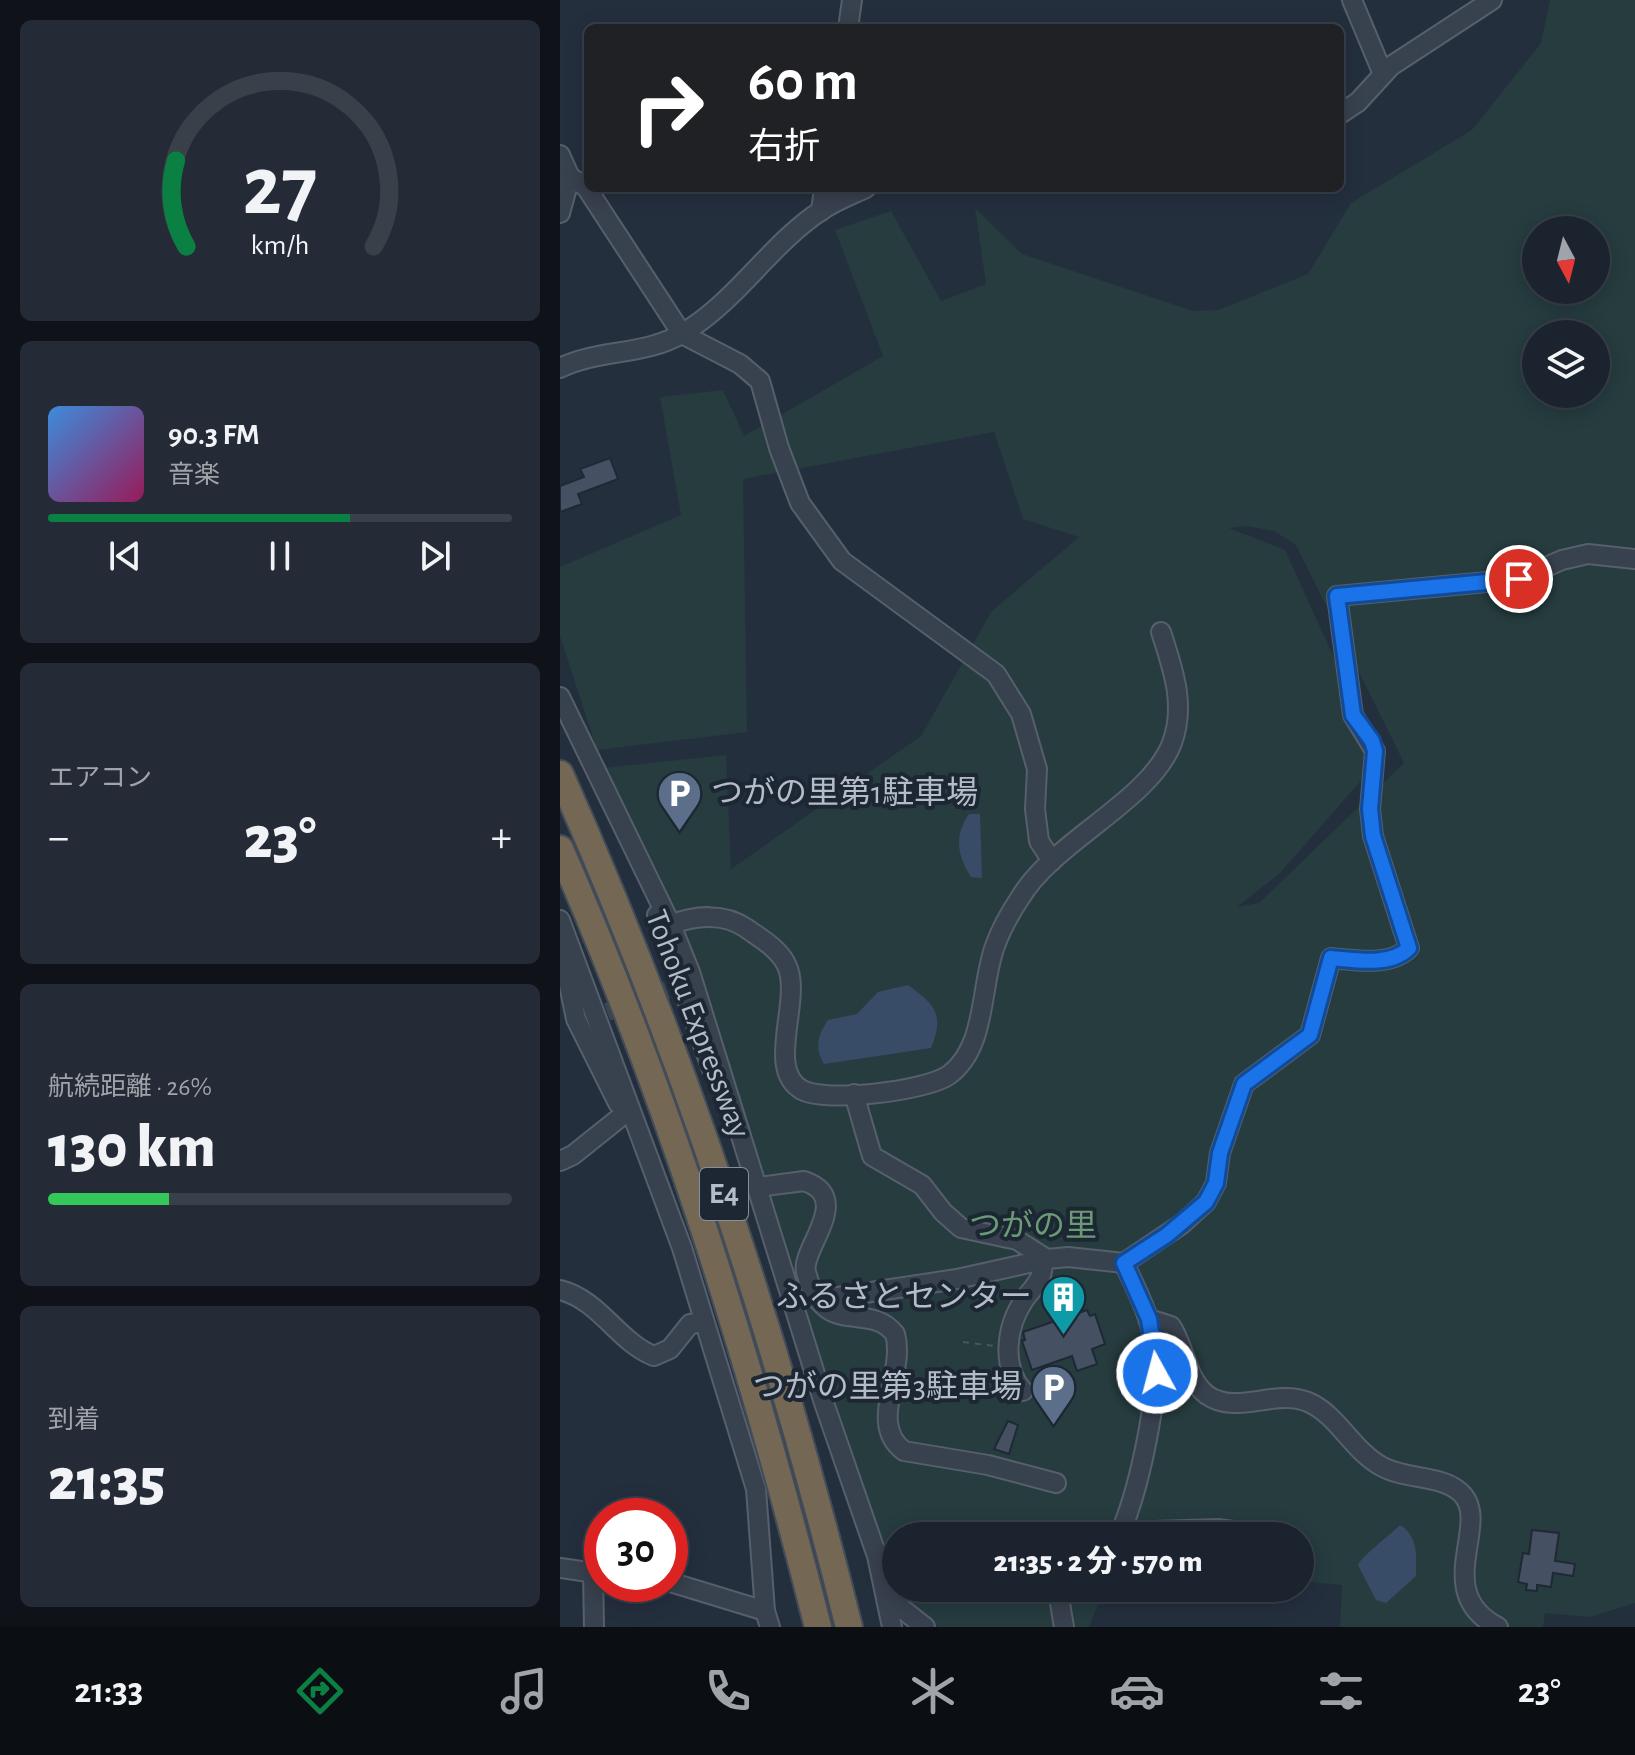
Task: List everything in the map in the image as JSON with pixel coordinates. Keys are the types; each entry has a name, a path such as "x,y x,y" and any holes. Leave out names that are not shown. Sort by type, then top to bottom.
{"highway":[{"name":"Tohoku Expressway","path":"560,774 643,972 742,1244 786,1388 849,1627"},
{"name":"Tohoku Expressway","path":"560,849 616,983 717,1265 765,1425 818,1627"}],"street":[{"path":"849,24 852,0"},
{"path":"1352,0 1383,74"},
{"path":"1344,111 1358,102 1383,74 1492,0"},
{"path":"560,155 570,177 584,186"},
{"path":"560,213 570,177"},
{"path":"589,192 682,334 740,364 760,381 779,448 800,503 842,561 895,604 996,674 1021,714 1037,769 1035,809 1039,841 1052,861"},
{"path":"821,211 823,192"},
{"path":"560,368 584,356 613,356 682,334 743,286 821,211 858,192"},
{"path":"818,1300 876,1293 1068,1257 1124,1263 1152,1246 1206,1202 1216,1183 1220,1153 1244,1084 1310,1035 1331,958 1389,959 1402,956 1409,948 1373,836 1370,809 1375,751 1372,741 1353,715 1337,596 1519,579 1562,560 1588,554 1635,559"},
{"path":"671,925 709,916 735,920 775,949 787,965 793,987 786,1032 787,1073 799,1089 821,1097 935,1082 962,1062 972,1043 994,948 1022,893 1052,861 1136,789 1170,748 1177,727 1179,702 1161,632"},
{"path":"560,697 671,925 723,1073 824,1403 882,1576"},
{"path":"648,877 674,988 708,1066 723,1073"},
{"path":"560,920 601,1014 627,1093 628,1111 682,1248 756,1489 768,1619 688,1589"},
{"path":"560,941 576,1019 618,1103 628,1111"},
{"path":"854,1094 872,1156 922,1185 943,1212 961,1228 1017,1240 1044,1260"},
{"path":"560,1161 573,1155 628,1111"},
{"path":"758,1187 804,1181 821,1194 827,1216 805,1267 818,1300 834,1315 880,1322 895,1334 898,1353 887,1422 894,1443 904,1451 988,1465 1056,1483"},
{"path":"1023,1391 1014,1381 1007,1348 1021,1304 1043,1273 1044,1260"},
{"path":"1124,1263 1149,1319 1157,1373 1132,1509 1126,1522"},
{"path":"560,1290 591,1305 632,1343 654,1356 670,1349 690,1324 704,1322"},
{"path":"1149,1319 1171,1326 1197,1386 1210,1396 1223,1402 1243,1403 1288,1396 1310,1402 1376,1464 1397,1474 1447,1483 1463,1494 1469,1509 1465,1587 1471,1606 1482,1618 1498,1627"},
{"path":"560,1568 584,1572"},
{"path":"594,1627 595,1602"},
{"path":"888,1602 892,1627"},
{"path":"893,1602 925,1627"},
{"path":"1060,1602 1064,1627"}],"path":[{"path":"963,1342 1007,1348"}],"green space":[{"name":"つがの里","path":"1550,0 1635,0 1635,1603 1590,1617 1545,1613 1543,1627 1340,1627 1342,1585 1314,1582 1314,1522 882,1522 882,1554 603,768 726,755 731,869 921,736 992,611 1079,537 1023,519 994,432 743,479 747,732 597,750 560,636 560,567 681,515 660,397 723,390 744,436 883,356 835,230 891,211 941,301 986,284 975,208 1022,254 1193,311 1218,310 1308,274 1351,203 1472,130 1541,43","holes":["1247,526 1274,531 1296,545 1404,763 1259,903 1237,907 1280,873 1380,759 1285,550 1229,528"]},
{"path":"910,1602 1099,1602 1089,1627 938,1627"}],"water":[{"path":"969,814 980,814 982,878 971,877 960,853 959,838"},
{"path":"908,985 925,998 935,1011 937,1027 931,1048 824,1064 818,1041 828,1020 857,1014 878,992"},
{"path":"1400,1525 1413,1541 1416,1576 1386,1603 1376,1600 1358,1565"}],"building":[{"path":"610,458 618,479 578,494 582,504 560,512 560,486 584,477 580,469"},
{"name":"ふるさとセンター","path":"1087,1310 1090,1316 1095,1314 1105,1344 1092,1349 1097,1364 1077,1371 1072,1356 1032,1370 1022,1341 1025,1340 1023,1332"},
{"path":"1008,1421 1018,1425 1009,1454 994,1449"},
{"path":"1532,1530 1559,1533 1555,1561 1575,1564 1573,1576 1553,1573 1551,1587 1537,1585 1537,1591 1526,1590 1527,1584 1518,1582 1523,1553 1529,1554"}],"tunnel":[{"path":"607,1012 667,990"}],"place":[{"name":"つがの里第1駐車場","path":"680,832"},
{"name":"ふるさとセンター","path":"1063,1336"},
{"name":"つがの里第3駐車場","path":"1053,1426"}],"route":[{"path":"1157,1373 1149,1319 1124,1263 1182,1224 1206,1202 1216,1183 1220,1153 1244,1084 1310,1035 1331,958 1389,959 1402,956 1409,948 1385,863 1373,836 1370,809 1375,751 1372,741 1353,715 1337,596 1519,579"}]}
